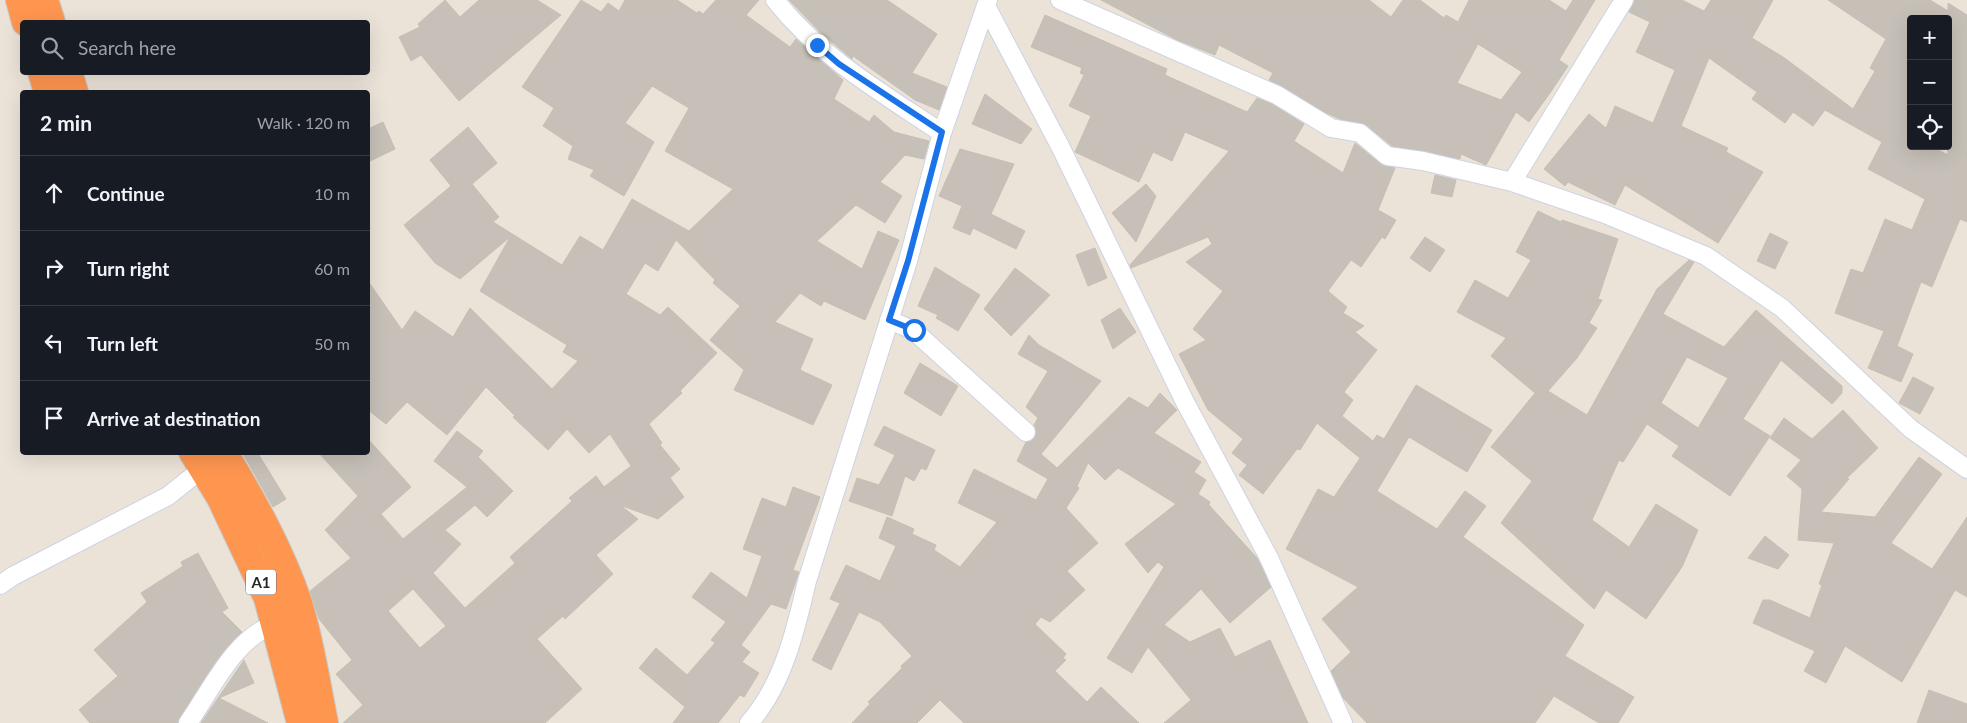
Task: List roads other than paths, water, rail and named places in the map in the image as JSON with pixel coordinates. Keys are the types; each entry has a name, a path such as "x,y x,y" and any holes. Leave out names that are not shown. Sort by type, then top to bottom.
{"highway":[{"path":"20,0 25,20"},
{"path":"44,0 50,20"},
{"path":"43,75 47,90"},
{"path":"69,75 73,90"},
{"name":"A1","path":"206,458 268,598 301,723"},
{"name":"A1","path":"206,458 240,481 285,568 310,648 324,723"}],"street":[{"path":"775,0 785,13 839,64 942,132"},
{"path":"1060,0 1277,95 1331,128 1360,133 1387,156 1423,161 1512,182 1605,214 1706,256 1782,308 1911,429 1967,469"},
{"path":"1512,182 1624,0"},
{"path":"749,723 760,711 784,663 799,618 807,581 908,261 942,132 987,3"},
{"path":"987,3 1060,146 1185,402 1269,558 1343,723"},
{"path":"889,320 914,330 1026,432"},
{"path":"0,585 13,576 168,496 206,458"},
{"path":"188,723 229,661 257,630 274,624"}]}
